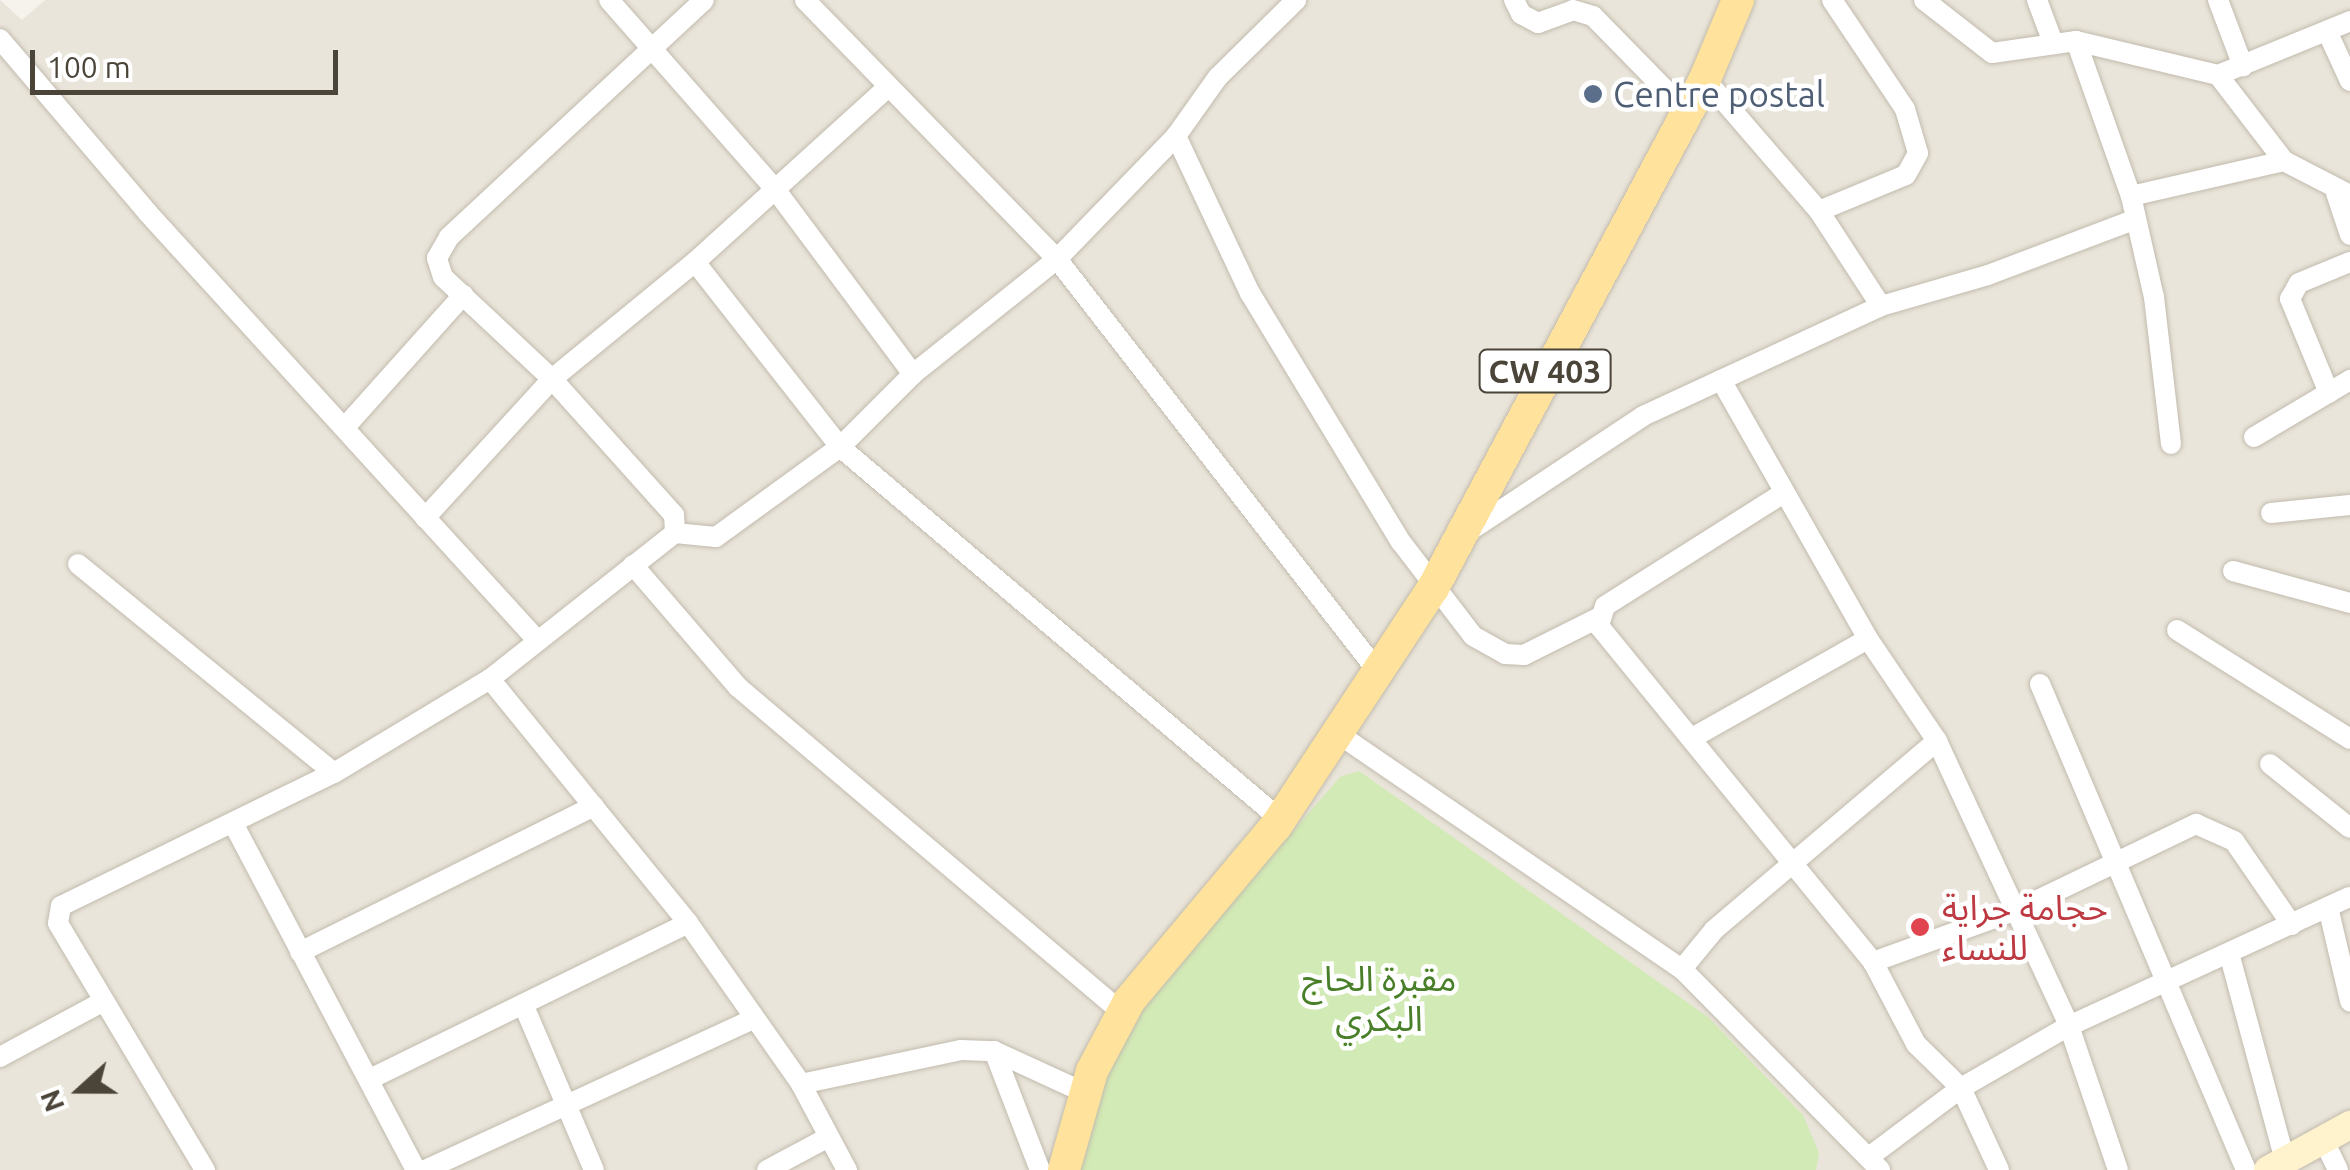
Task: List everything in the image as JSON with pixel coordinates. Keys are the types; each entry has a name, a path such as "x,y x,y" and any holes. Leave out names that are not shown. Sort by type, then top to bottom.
{"main road":[{"name":"CW 403","path":"1064,1170 1092,1071 1130,1002 1276,826 1340,735 1433,588 1453,542 1705,79 1738,0"},
{"name":"CW 403","path":"1043,1170 1070,1086 1111,1003 1268,810 1340,735"}],"street":[{"path":"608,0 775,188 913,374"},
{"path":"675,533 674,514 552,379 438,267 439,249 649,47 704,0"},
{"path":"805,0 886,90 1057,259 1379,673"},
{"path":"1514,0 1521,14 1538,23 1572,10 1588,12 1686,112"},
{"path":"1818,211 1906,175 1918,154 1905,109 1832,0"},
{"path":"1924,0 1992,53 2052,40 2076,41 2218,75 2350,21"},
{"path":"2038,0 2052,40"},
{"path":"2218,0 2243,66"},
{"path":"205,1170 58,923 62,906 334,774 490,679 675,533 716,536 840,447 913,374 1057,259 1176,136 1218,77 1285,3"},
{"path":"2327,31 2350,81"},
{"path":"0,39 147,212 538,641"},
{"path":"2076,41 2131,196 2154,297 2172,444"},
{"path":"2218,75 2284,161 2343,194 2350,235"},
{"path":"1705,79 1818,211 1880,306"},
{"path":"425,518 552,379 695,262 886,90"},
{"path":"1176,136 1250,293 1433,588 1473,636 1506,654 1540,650 1600,617"},
{"path":"2131,196 2284,161"},
{"path":"1453,542 1643,416 1880,306 1988,275 2136,219"},
{"path":"695,262 840,447 1268,810"},
{"path":"2328,392 2290,299 2299,283 2350,262"},
{"path":"346,426 463,295"},
{"path":"1721,380 1782,494 1868,638 1937,741 2069,1026 2118,1170"},
{"path":"2254,437 2350,380"},
{"path":"1782,494 1605,606 1599,626 1872,962 1916,1044 1961,1088 1999,1170"},
{"path":"2271,513 2350,504"},
{"path":"78,564 334,774"},
{"path":"633,565 738,687 1111,1003"},
{"path":"2233,572 2350,603"},
{"path":"2177,630 2350,740"},
{"path":"1692,738 1868,638"},
{"path":"490,679 688,923 801,1084 847,1170"},
{"path":"2040,684 2162,980 2246,1170"},
{"path":"1340,735 1682,969 1874,1164 1961,1088 2069,1026 2162,980 2350,897"},
{"path":"1682,969 1714,930 1937,741"},
{"path":"2270,764 2350,828"},
{"path":"300,952 594,806"},
{"path":"1872,962 2016,910 2112,860 2196,824 2214,827 2234,841 2292,924"},
{"path":"234,825 416,1170"},
{"path":"2328,907 2350,1001"},
{"path":"370,1079 688,923"},
{"path":"2230,953 2276,1165 2350,1124"},
{"path":"0,1057 104,1001"},
{"path":"524,1006 594,1170"},
{"path":"425,1170 754,1020"},
{"path":"801,1084 936,1052 994,1051 1070,1086"},
{"path":"994,1051 1043,1170"},
{"path":"767,1170 827,1138"},
{"path":"2323,1138 2338,1170"}],"shaded area":[{"path":"0,0 22,20 45,0 2350,0 2350,1170 0,1170"}],"green space":[{"name":"مقبرة الحاج البكري","path":"1359,771 1708,1017 1803,1115 1819,1153 1816,1170 1076,1170 1088,1103 1128,1021 1340,777"}],"place":[{"name":"Centre postal","path":"1593,94"},
{"name":"حجامة جراية للنساء","path":"1920,927"}]}
